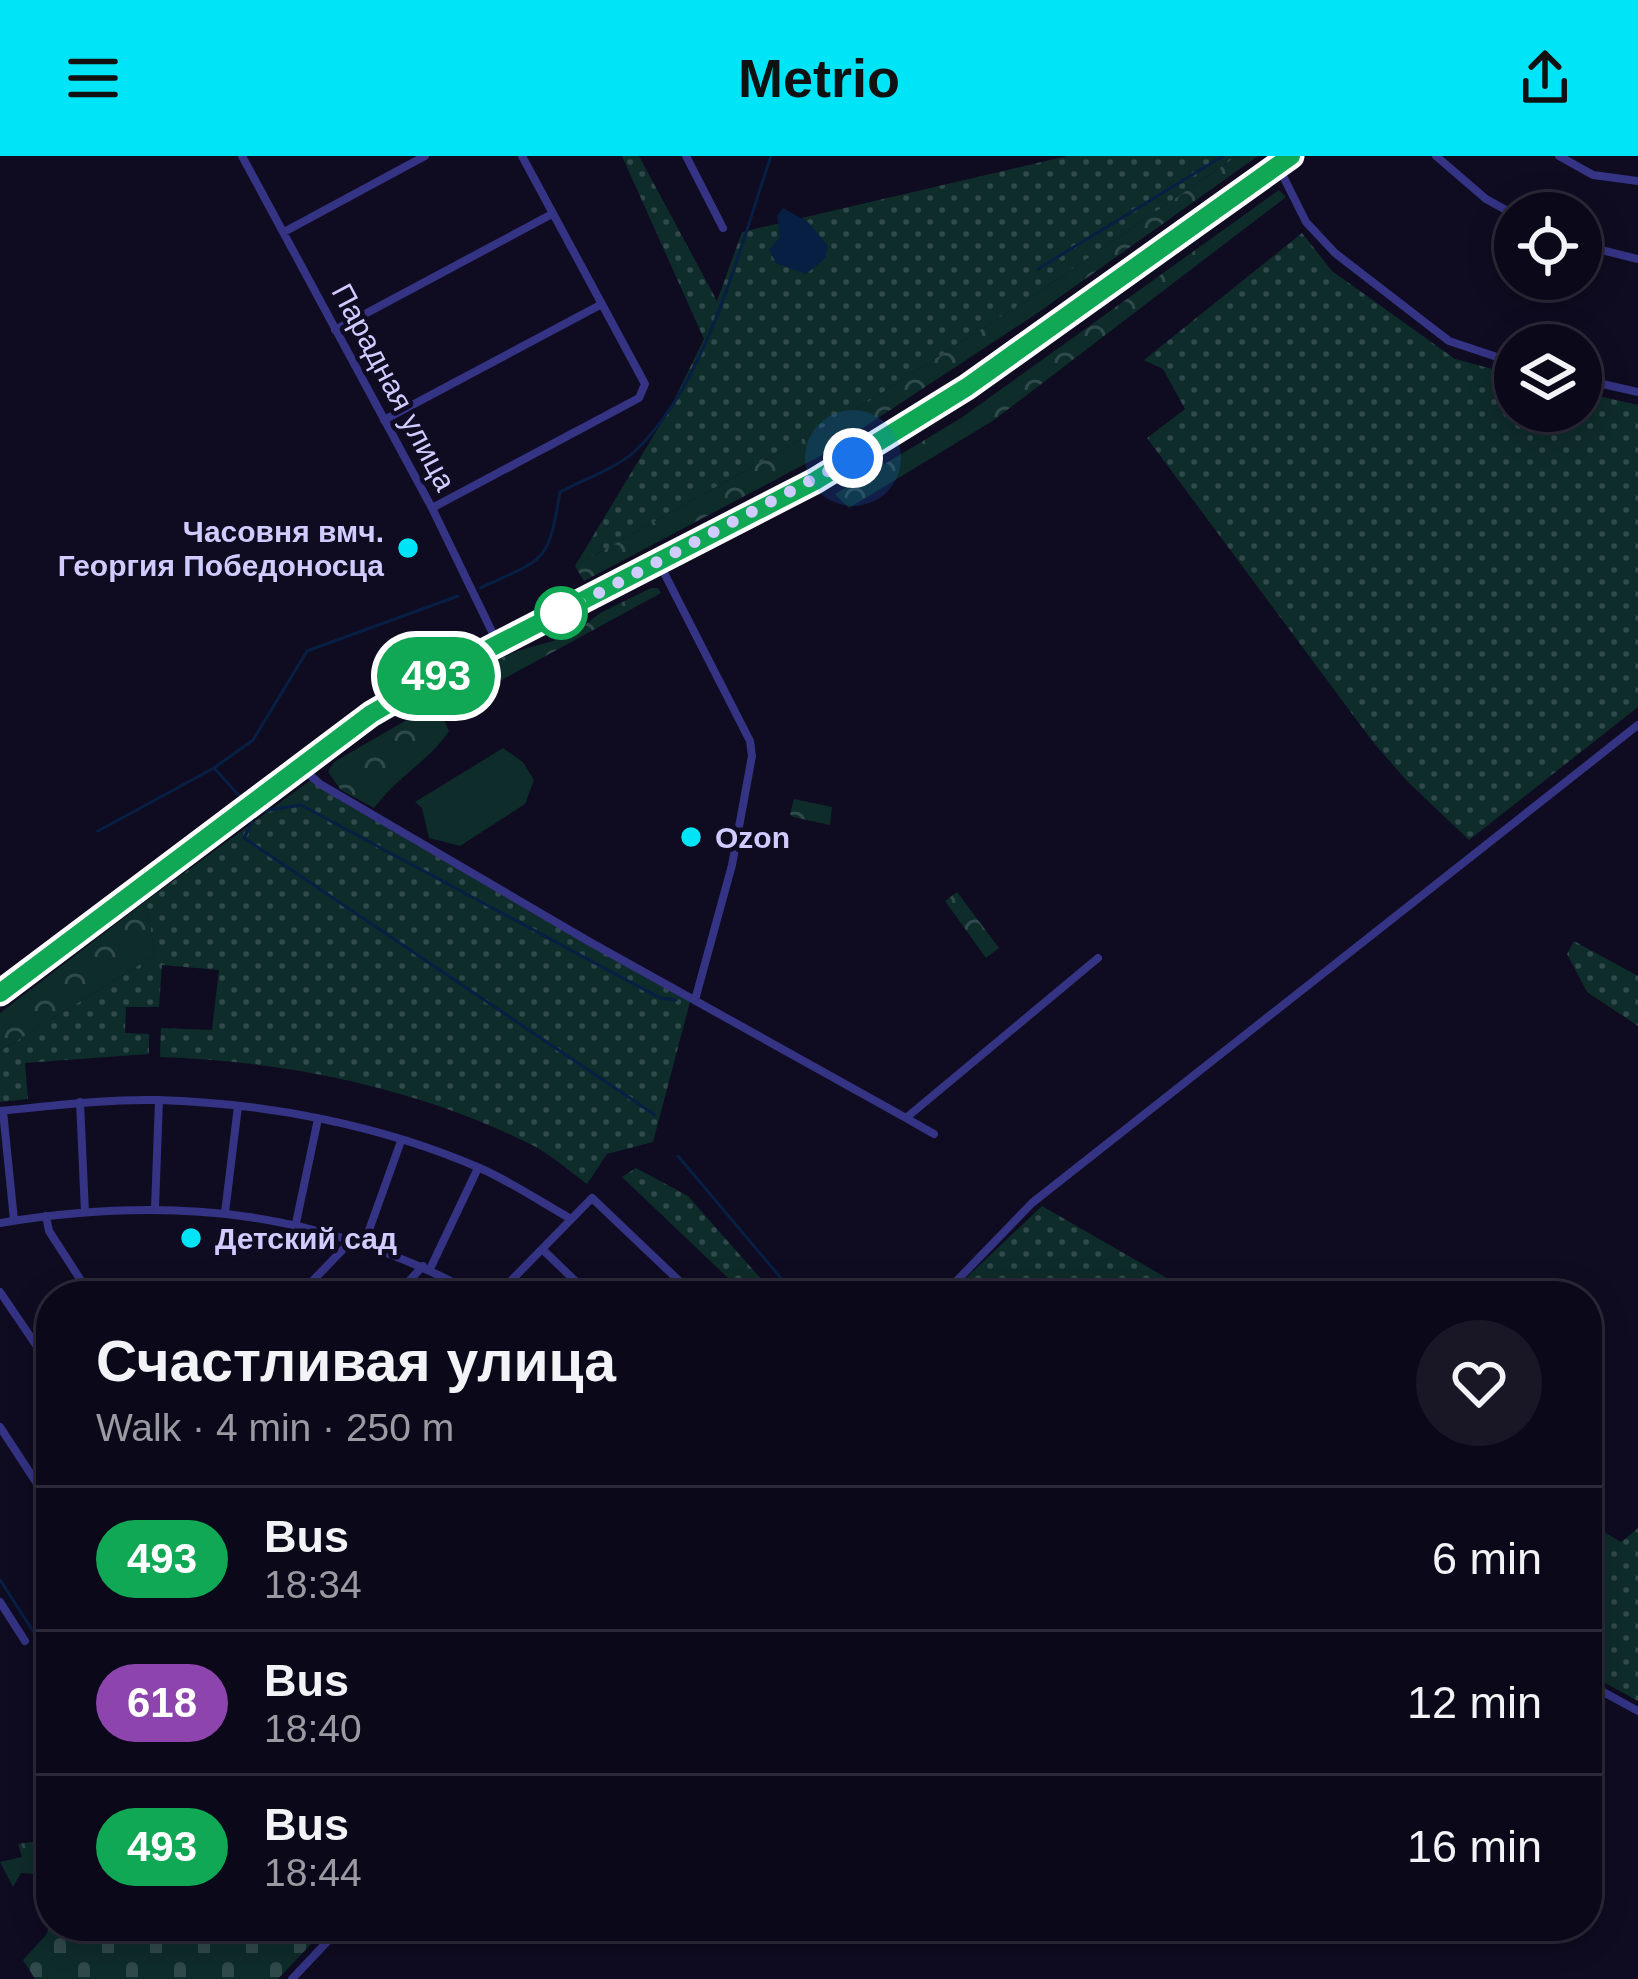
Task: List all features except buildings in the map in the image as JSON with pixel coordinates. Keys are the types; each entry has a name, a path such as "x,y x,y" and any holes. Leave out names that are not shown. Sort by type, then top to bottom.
{"main road":[{"path":"0,994 371,714 815,481 967,387 1291,156"}],"street":[{"name":"Парадная улица","path":"242,156 432,508 499,644"},
{"path":"284,232 425,156"},
{"path":"432,508 643,394 645,384 522,156"},
{"path":"686,156 723,228"},
{"path":"1436,156 1494,203"},
{"path":"1559,156 1593,175 1638,181"},
{"path":"1277,164 1306,222 1335,253 1449,341 1494,356"},
{"path":"334,330 552,214"},
{"path":"1602,250 1638,259"},
{"path":"384,420 602,304"},
{"path":"1602,384 1638,392"},
{"path":"659,563 750,741 752,756 729,878 695,1000"},
{"path":"957,1281 1032,1203 1638,724"},
{"path":"301,767 320,784 934,1134"},
{"path":"906,1118 1098,958"},
{"path":"155,1208 159,1100"},
{"path":"14,1220 2,1111 159,1100 318,1119 401,1141 478,1168 571,1219"},
{"path":"80,1102 85,1212"},
{"path":"226,1213 238,1106"},
{"path":"296,1223 318,1119"},
{"path":"364,1244 401,1141"},
{"path":"411,1281 426,1268 478,1168"},
{"path":"511,1281 592,1198 678,1281"},
{"path":"0,1223 155,1208 226,1213 296,1223 364,1244 451,1281"},
{"path":"46,1216 50,1232 81,1281"},
{"path":"312,1281 352,1240"},
{"path":"542,1249 575,1281"},
{"path":"0,1292 36,1344"},
{"path":"0,1310 10,1304"},
{"path":"0,1427 36,1482"},
{"path":"0,1602 25,1641"},
{"path":"1602,1692 1638,1712"},
{"path":"292,1979 328,1941"}],"green space":[{"path":"622,156 639,156 717,301 742,232 1067,156 1237,156 863,405 575,566 669,410 704,339"},
{"path":"1237,156 1258,156 1036,314 822,455 584,581 575,566 863,405"},
{"path":"1279,190 1286,197 994,420 849,508 835,494 961,418"},
{"path":"1302,233 1332,271 1455,359 1494,369 1494,432 1602,432 1602,397 1638,405 1638,707 1469,840 1373,742 1147,438 1185,409 1163,369 1144,360"},
{"path":"651,588 661,593 456,705 451,695 488,664 571,636 600,613"},
{"path":"436,703 449,731 374,808 341,790 328,772 334,762"},
{"path":"503,748 523,762 534,780 525,804 460,846 429,838 422,808 415,802"},
{"path":"312,779 691,998 653,1142 607,1154 587,1184 526,1142 393,1092 301,1071 160,1057 161,1028 212,1030 219,970 162,965 159,1007 126,1007 125,1033 149,1034 149,1054 25,1063 28,1099 0,1102 0,1051 155,955 146,901"},
{"path":"794,799 832,807 830,825 793,817"},
{"path":"957,892 999,948 986,958 945,901"},
{"path":"146,901 155,955 0,1051 0,1013"},
{"path":"1574,941 1638,976 1638,1026 1587,992 1567,954"},
{"path":"636,1168 688,1196 763,1281 731,1281 622,1177"},
{"path":"1042,1206 1172,1281 963,1281"},
{"path":"1638,1528 1638,1701 1602,1681 1602,1531 1621,1542"},
{"path":"36,1841 36,1875 21,1873 13,1887 0,1862 22,1857 18,1844"},
{"path":"40,1941 314,1941 278,1979 35,1979 23,1960"}],"water":[{"path":"783,208 808,222 828,246 825,259 806,274 776,263 769,250 780,237 777,216"}],"waterway":[{"path":"480,588 540,556 552,534 560,492 626,458 660,424 682,390 718,313 771,156"},
{"path":"1038,269 1223,156"},
{"path":"98,831 214,768 253,740 307,651 458,596"},
{"path":"214,768 245,802"},
{"path":"253,808 263,811 301,805 660,998 676,1000"},
{"path":"250,810 252,822 244,838 655,1115"},
{"path":"678,1156 783,1281"},
{"path":"0,1580 36,1636"}],"bus line":[{"name":"493","path":"0,993 371,714 815,481 967,387 1291,156"}],"place":[{"name":"Часовня вмч. Георгия Победоносца","path":"408,548"},
{"name":"Ozon","path":"691,837"},
{"name":"Детский сад","path":"191,1238"}],"route":[{"path":"561,613 853,458"}]}
